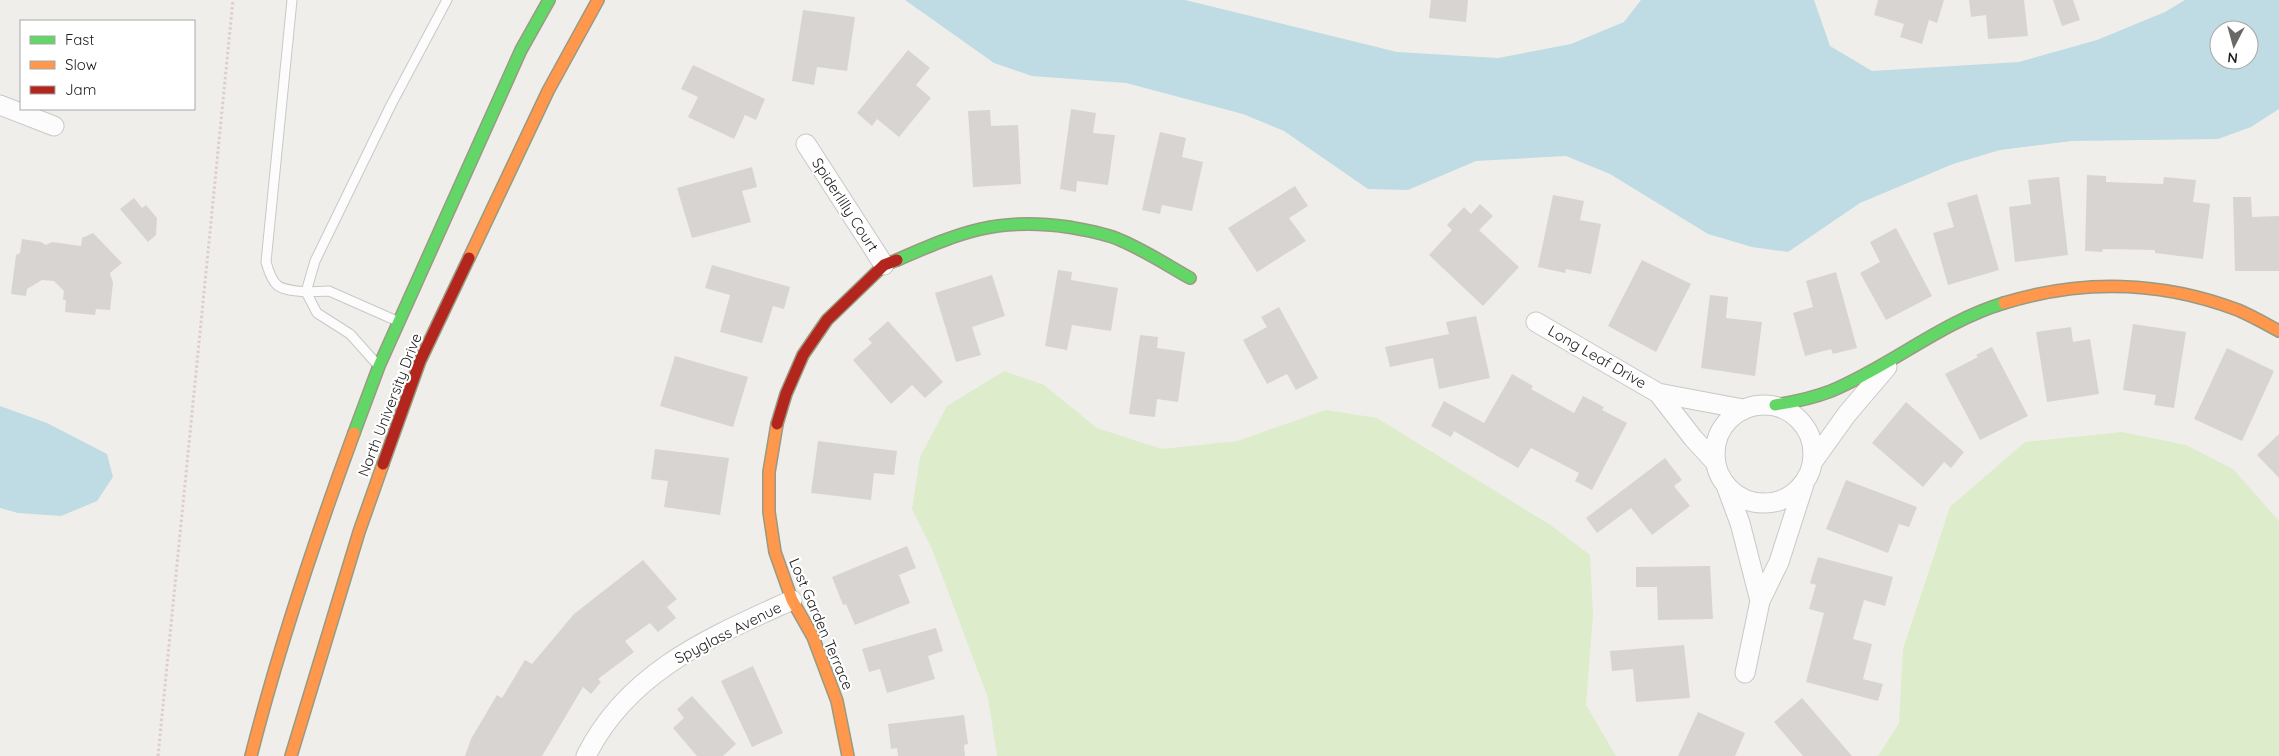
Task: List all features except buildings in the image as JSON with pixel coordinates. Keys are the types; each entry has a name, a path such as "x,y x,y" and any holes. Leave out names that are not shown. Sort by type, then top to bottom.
{"main road":[{"name":"North University Drive","path":"251,756 274,667 379,366 521,50 549,0"},
{"name":"North University Drive","path":"291,756 354,530 420,361 548,91 598,0"},
{"name":"Lost Garden Terrace","path":"848,756 837,700 813,637 792,600 775,552 769,512 769,472 774,433 786,394 803,355 827,320 884,265 957,234 1000,224 1040,223 1081,229 1119,239 1190,278"},
{"path":"1775,406 1800,401 1830,390 1896,356 1949,325 1998,302 2049,289 2107,283 2163,288 2215,302 2279,331"}],"street":[{"path":"0,104 54,126"},
{"name":"Spiderlilly Court","path":"806,144 884,265"},
{"name":"Long Leaf Drive","path":"1536,322 1658,393 1743,409"},
{"path":"1745,673 1760,601 1779,562 1804,484 1814,460 1847,414 1896,356"},
{"name":"Long Leaf Drive","path":"1658,393 1693,438 1715,462"},
{"path":"1760,601 1740,523 1727,488 1719,476 1715,462 1715,446 1720,431 1730,418 1743,409 1759,405 1775,406 1788,411 1800,420 1808,432 1813,445 1814,460"},
{"path":"1727,488 1739,497 1752,502 1767,504 1781,501 1794,494 1804,484"},
{"name":"Spyglass Avenue","path":"586,756 619,707 661,667 715,635 792,600"}],"lane":[{"path":"292,0 266,262 271,280 280,289 329,292 398,321"},
{"path":"379,366 350,334 317,313 306,292 315,260 391,105 447,0"}],"path":[{"path":"158,756 233,0"}],"green space":[{"path":"1004,371 1044,385 1097,428 1162,449 1237,441 1326,410 1377,418 1552,526 1590,555 1593,614 1586,705 1616,756 997,756 988,698 932,549 912,509 920,457 947,406"},
{"path":"2122,432 2186,445 2233,469 2279,521 2279,756 1878,756 1899,723 1903,649 1950,507 2025,442"}],"water":[{"path":"905,0 1185,0 1397,52 1498,58 1571,44 1624,22 1641,0 1814,0 1830,46 1872,71 2019,62 2097,40 2165,12 2185,0 2279,0 2279,109 2251,127 2218,139 2072,141 2000,150 1953,164 1860,203 1788,252 1752,247 1708,234 1610,174 1566,156 1476,161 1408,190 1368,189 1284,131 1243,114 1126,83 1032,76 994,63"},
{"path":"0,406 47,423 107,454 113,477 97,501 61,516 18,513 0,508"}],"traffic: fast":[{"path":"354,433 379,366 521,50 549,0"},
{"path":"897,260 980,229 1020,224 1043,224 1081,229 1114,238 1147,253 1190,278"},
{"path":"1775,405 1803,400 1831,391 1853,381 1959,321 2004,303"}],"traffic: slow":[{"path":"469,258 548,91 598,0"},
{"path":"2004,303 2033,295 2092,287 2151,289 2209,300 2254,317 2279,331"},
{"path":"777,424 769,472 769,512 775,552 792,600 813,637 837,701 848,756"},
{"path":"251,756 273,674 298,593 354,433"},
{"path":"291,756 359,532 383,464"}],"traffic: jam":[{"path":"383,464 420,361 469,258"},
{"path":"777,424 786,394 803,355 827,320 884,265 897,260"}]}
